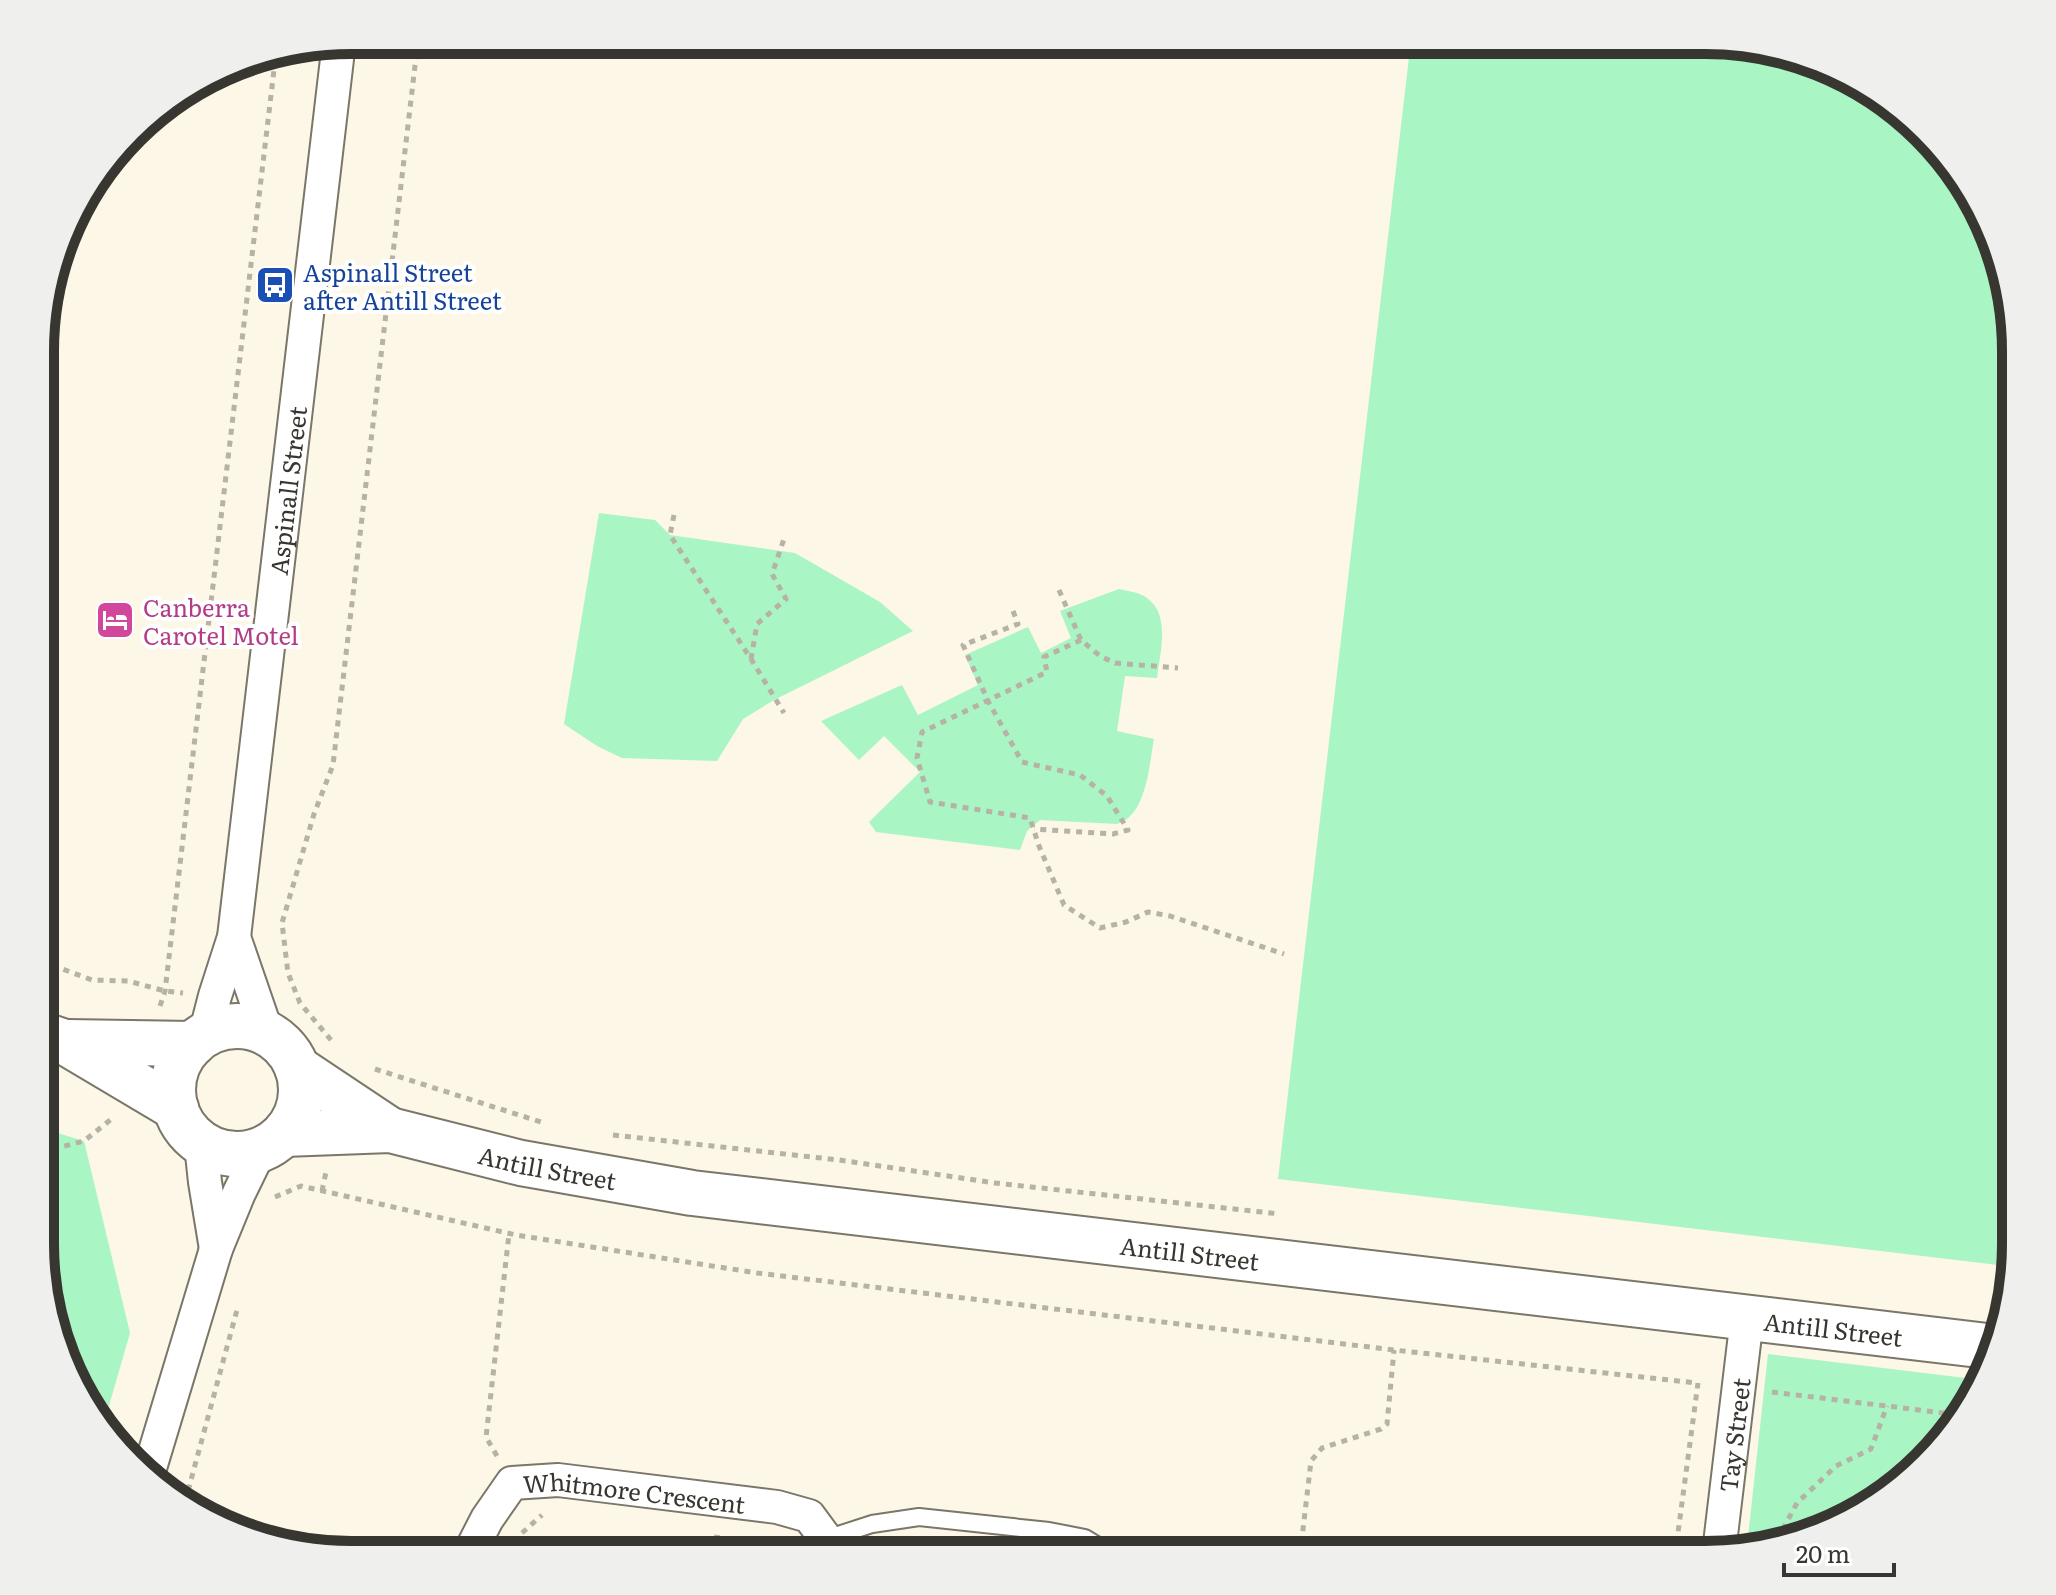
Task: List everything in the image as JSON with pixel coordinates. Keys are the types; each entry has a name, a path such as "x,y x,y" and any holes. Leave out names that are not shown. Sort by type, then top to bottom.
{"main road":[{"path":"226,1027 247,1027 267,1033 291,1054 301,1085 300,1103 294,1120 272,1142 240,1155 220,1152 201,1144 181,1122 173,1090 175,1074 182,1058 199,1040 226,1027"},
{"path":"54,1038 199,1040"},
{"path":"54,1039 176,1108"},
{"name":"Antill Street","path":"297,1068 390,1130 521,1163 692,1193 1983,1346"},
{"name":"Antill Street","path":"272,1142 390,1130"}],"street":[{"name":"Aspinall Street","path":"199,1040 234,937 338,55"},
{"name":"Aspinall Street","path":"234,937 267,1033"},
{"path":"151,1464 216,1249 239,1193 272,1142"},
{"path":"201,1144 216,1249"},
{"name":"Tay Street","path":"1720,1540 1747,1318"},
{"name":"Whitmore Crescent","path":"476,1541 512,1483 558,1480 777,1507 809,1516 824,1541"}],"lane":[{"name":"Whitmore Crescent","path":"839,1541 872,1524 919,1517 1049,1531 1090,1541"}],"path":[{"path":"334,1043 300,1003 288,973 282,923 314,814 333,765 416,54"},
{"path":"54,966 92,980 128,981 165,991 275,64"},
{"path":"674,515 670,535 784,713"},
{"path":"751,659 757,624 786,599 772,574 785,536"},
{"path":"1059,590 1081,640 1100,656 1115,663 1178,668"},
{"path":"1013,611 1018,624 963,645 988,701 1022,762 1080,775 1107,796 1128,830 1113,834 1034,829"},
{"path":"1081,640 1044,657 1047,672 922,732 917,758 930,802 1030,818 1050,876 1064,905 1100,928 1126,922 1148,912 1170,916 1284,954"},
{"path":"367,1066 547,1124"},
{"path":"54,1149 84,1141 120,1112"},
{"path":"609,1134 839,1160 995,1183 1280,1214"},
{"path":"267,1201 301,1186 509,1234 757,1273 1949,1414"},
{"path":"509,1234 486,1437 512,1483"},
{"path":"188,1492 238,1306"},
{"path":"1302,1541 1311,1461 1322,1448 1381,1429 1387,1424 1394,1350"},
{"path":"1677,1541 1697,1383"},
{"path":"1782,1531 1797,1503 1836,1466 1871,1449 1887,1406"},
{"path":"518,1541 522,1533 543,1515"},
{"path":"707,1536 744,1541"}],"green space":[{"path":"1409,54 1724,55 1782,64 1836,85 1886,115 1941,170 1979,238 1992,274 1999,313 2002,351 2001,1265 1278,1179"},
{"path":"599,513 655,520 670,535 795,553 880,602 913,631 774,700 743,719 717,761 622,758 564,724"},
{"path":"1119,589 1141,595 1153,603 1162,633 1157,678 1125,676 1117,731 1154,739 1141,800 1127,819 1117,824 1040,820 1027,831 1020,850 876,832 869,822 920,772 884,736 859,760 821,721 902,685 918,715 978,685 965,655 1028,627 1041,653 1071,638 1060,611"},
{"path":"54,1132 84,1141 130,1333 107,1413 77,1357 60,1302 54,1244"},
{"path":"1768,1354 1969,1378 1941,1425 1886,1480 1818,1518 1782,1531 1748,1537"}],"place":[{"name":"Aspinall Street after Antill Street","path":"275,285"},
{"name":"Canberra Carotel Motel","path":"115,620"}]}
